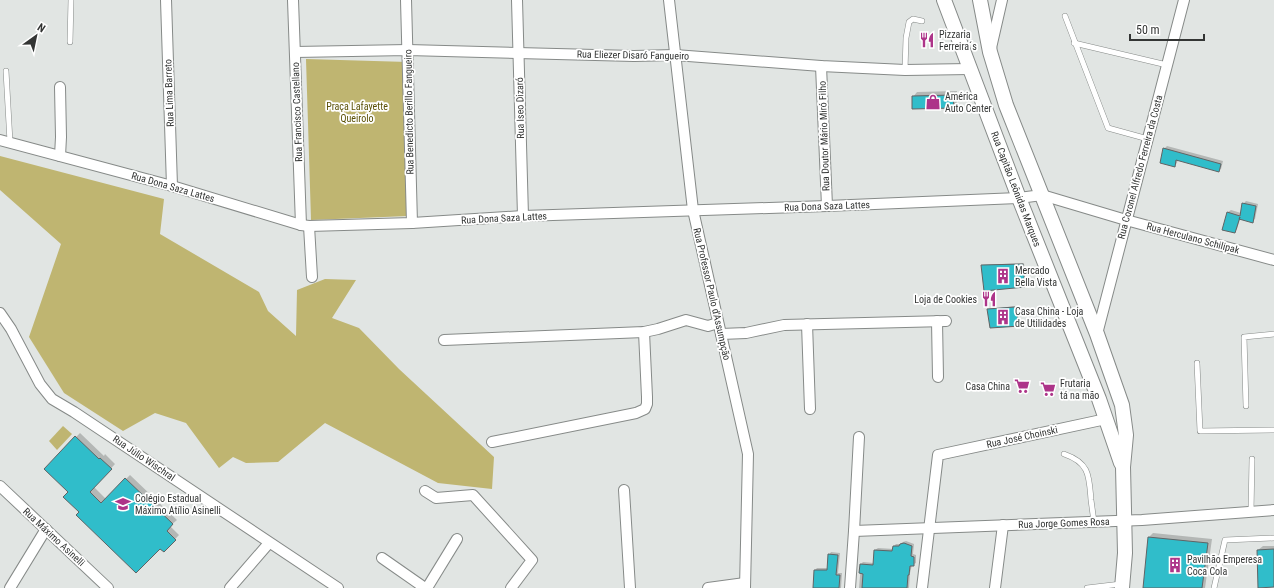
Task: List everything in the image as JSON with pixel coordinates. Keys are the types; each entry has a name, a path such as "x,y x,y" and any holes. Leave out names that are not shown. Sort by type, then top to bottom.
{"main road":[{"name":"Rua Capitão Leônidas Marques","path":"944,0 1019,198 1106,419 1123,467"},
{"name":"Rua Capitão Leônidas Marques","path":"980,0 990,52 1006,105 1097,334 1122,405 1126,435 1123,467 1126,553 1123,586"}],"street":[{"name":"Rua Lima Barreto","path":"166,0 172,186"},
{"name":"Rua Francisco Castellano","path":"293,0 305,225 312,277"},
{"name":"Rua Benedicto Berillo Fangueiro","path":"406,0 412,223"},
{"name":"Rua Iseo Dizaró","path":"517,0 523,216"},
{"name":"Rua Professor Paulo d'Assumpção","path":"669,0 692,210 748,454 745,586"},
{"path":"990,52 1002,0"},
{"name":"Rua Coronel Alfredo Ferreira da Costa","path":"1097,334 1184,0"},
{"name":"Rua Eliezer Disaró Fangueiro","path":"295,52 408,50 634,56 675,55 821,66 906,70 970,70"},
{"name":"Rua Doutor Mário Miró Filho","path":"821,66 827,206"},
{"path":"60,87 60,156"},
{"name":"Rua Dona Saza Lattes","path":"5,141 172,186 305,225 412,223 523,216 1019,198"},
{"name":"Rua Herculano Schilipak","path":"1019,198 1042,195 1126,220 1274,260"},
{"name":"Rua Júlio Wischral","path":"0,313 40,384 52,399 80,416 338,588"},
{"path":"444,340 644,332 686,320 703,326 718,323"},
{"path":"721,334 746,333 778,325 941,321 938,377"},
{"path":"807,324 810,409"},
{"path":"492,442 636,413 645,409 647,397 644,332"},
{"name":"Rua José Choinski","path":"928,528 938,455 1106,419"},
{"path":"850,588 859,437"},
{"name":"Rua Máximo Asinelli","path":"0,486 108,588"},
{"path":"624,490 630,588"},
{"path":"425,491 436,498 474,495 532,560 511,588"},
{"name":"Rua Jorge Gomes Rosa","path":"854,531 1094,522 1274,510"},
{"path":"995,588 1003,525"},
{"path":"922,588 928,528"},
{"path":"10,588 46,529"},
{"path":"382,558 426,588 457,539"},
{"path":"230,588 269,543"},
{"path":"708,588 745,586"}],"lane":[{"path":"70,42 71,0"},
{"path":"1064,16 1108,128 1148,139"},
{"path":"906,70 906,38 909,22 913,20 922,21"},
{"path":"1074,43 1167,65"},
{"path":"5,141 6,71"},
{"path":"1246,406 1244,337 1274,334"},
{"path":"1198,363 1200,431 1274,430"},
{"path":"1064,454 1074,457 1082,463 1087,471 1090,481 1094,522"},
{"path":"1251,512 1252,459"},
{"path":"1214,588 1225,540 1274,538"},
{"path":"1087,588 1123,586"}],"green space":[{"name":"Praça Lafayette Queirolo","path":"306,59 408,62 408,216 311,220"},
{"path":"0,156 164,199 160,234 259,292 268,311 296,336 297,290 325,279 356,280 332,318 359,328 399,369 494,457 492,489 438,483 325,423 278,462 246,463 233,457 219,468 186,423 155,413 123,431 64,393 29,337 61,244 0,190"},
{"path":"63,426 72,434 57,450 49,441"}],"building":[{"name":"América Auto Center","path":"953,95 954,108 912,109 912,96"},
{"path":"1163,148 1221,164 1219,172 1176,160 1175,167 1160,163"},
{"path":"1242,203 1256,206 1253,223 1239,219 1235,233 1222,230 1227,212 1240,216"},
{"name":"Mercado Bella Vista","path":"1023,264 1025,287 984,291 981,265"},
{"name":"Casa China - Loja de Utilidades","path":"1015,307 1020,326 990,328 987,309"},
{"path":"75,436 112,469 90,492 101,503 125,478 173,524 167,531 176,540 164,552 160,549 136,573 76,515 79,512 63,497 68,492 44,469"},
{"name":"Pavilhão Emperesa Coca Cola","path":"1148,537 1208,543 1202,588 1143,588"},
{"path":"904,543 912,546 911,556 914,557 914,566 910,566 907,588 862,588 863,574 859,573 860,564 873,565 874,550 892,551 893,546 899,546 900,544"},
{"path":"1274,549 1274,587 1258,588 1257,550"},
{"path":"828,554 838,555 836,575 840,575 839,588 813,588 814,570 827,570"}],"place":[{"name":"Pizzaria Ferreira´s","path":"927,40"},
{"name":"América Auto Center","path":"933,102"},
{"name":"Mercado Bella Vista","path":"1003,276"},
{"name":"Loja de Cookies","path":"989,299"},
{"name":"Casa China - Loja de Utilidades","path":"1003,317"},
{"name":"Casa China","path":"1022,386"},
{"name":"Frutaria tá na mão","path":"1048,389"},
{"name":"Colégio Estadual Máximo Atílio Asinelli","path":"123,504"},
{"name":"Pavilhão Emperesa Coca Cola","path":"1175,565"}]}
